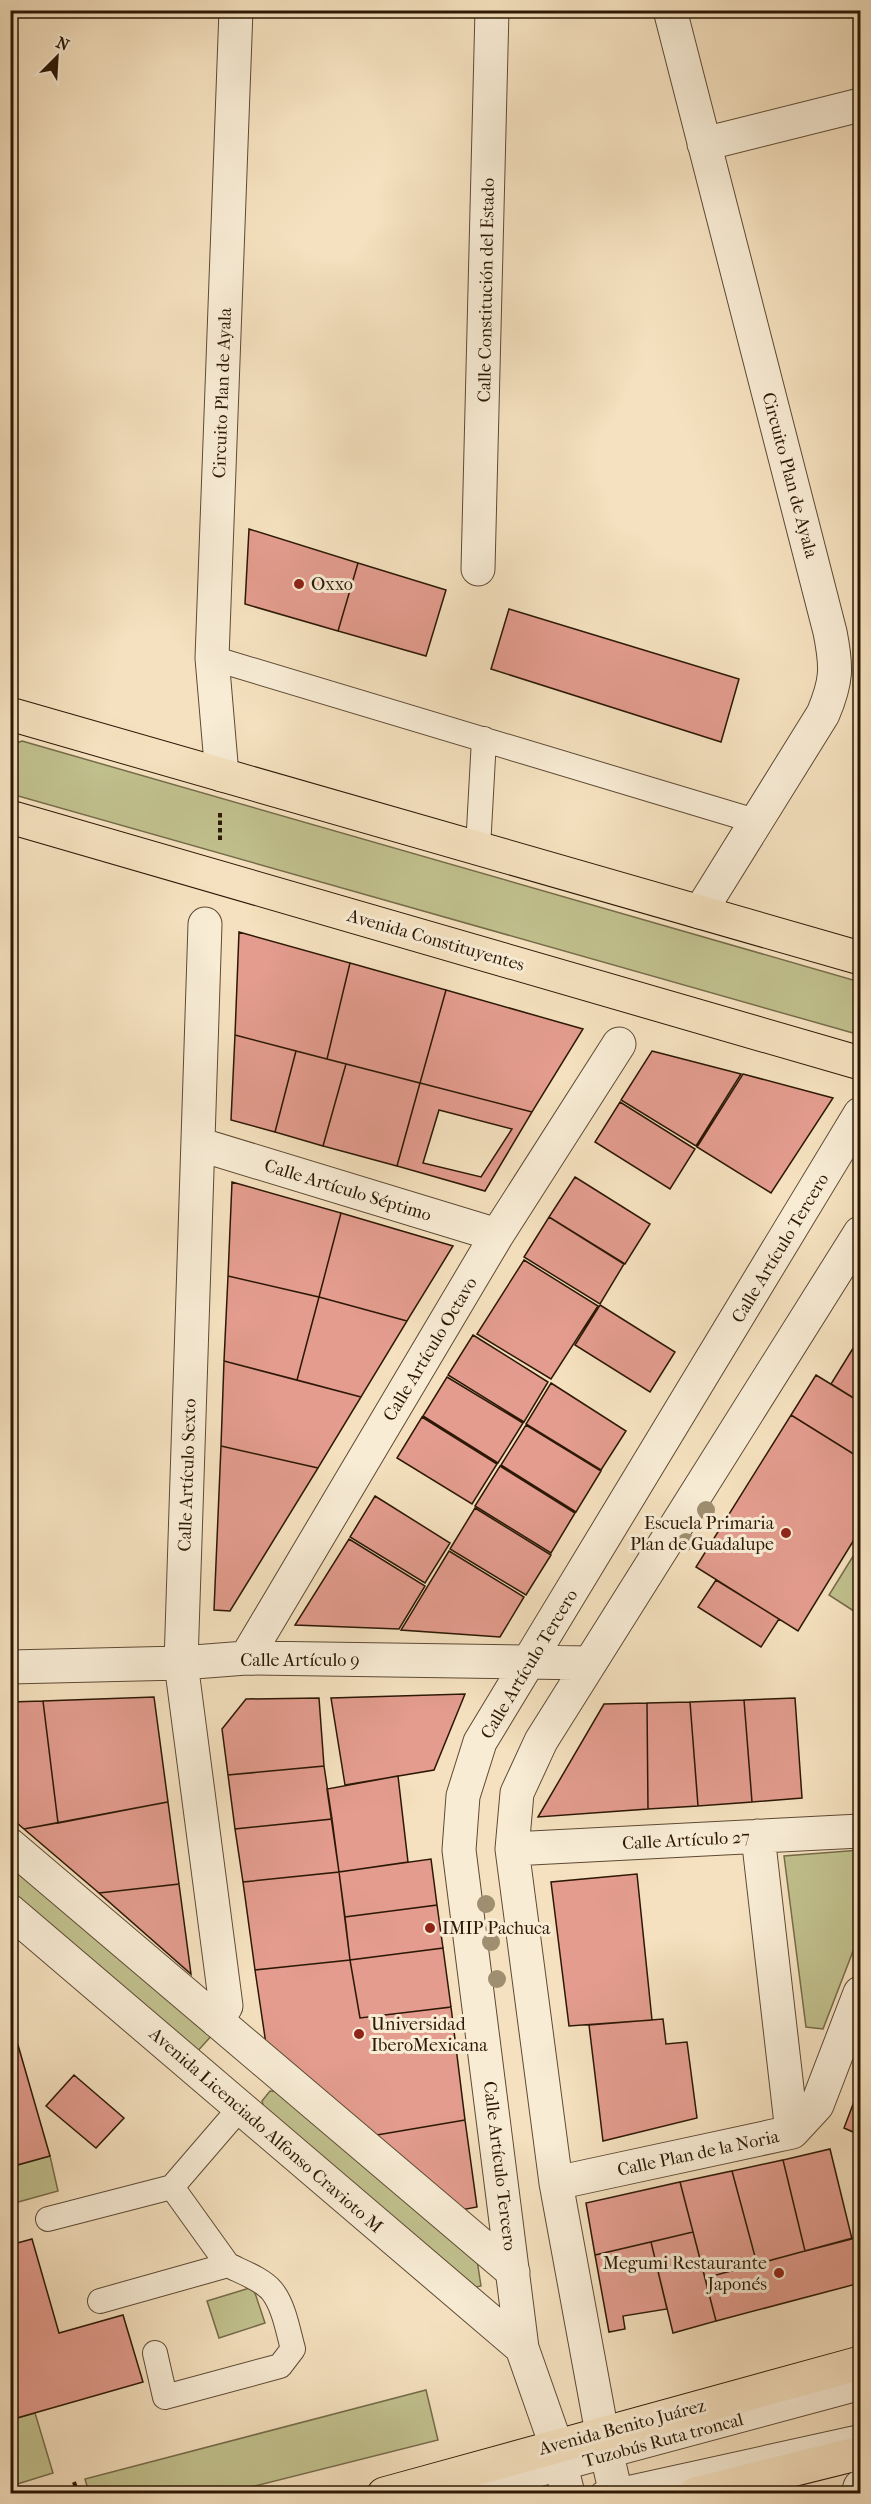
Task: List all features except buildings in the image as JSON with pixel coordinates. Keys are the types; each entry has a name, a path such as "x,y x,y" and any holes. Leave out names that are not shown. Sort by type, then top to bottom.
{"main road":[{"path":"10,714 861,958"},
{"name":"Avenida Constituyentes","path":"10,817 861,1063"},
{"name":"Avenida Benito Juárez","path":"384,2493 562,2468 605,2444 861,2362"},
{"path":"702,2493 861,2453"}],"street":[{"name":"Circuito Plan de Ayala","path":"222,775 212,658 236,10"},
{"name":"Calle Constitución del Estado","path":"478,569 492,10"},
{"name":"Circuito Plan de Ayala","path":"669,10 836,662 833,688 823,714 700,912"},
{"path":"704,144 861,105"},
{"name":"Calle Artículo Sexto","path":"204,924 182,1663 226,2006 217,2021"},
{"name":"Calle Artículo Octavo","path":"246,1658 497,1235 619,1044"},
{"name":"Calle Artículo Tercero","path":"562,2468 522,2348 459,1850 463,1796 480,1742 861,1114"},
{"name":"Calle Artículo Séptimo","path":"198,1144 497,1235"},
{"path":"611,2492 605,2444 556,2183 512,1849 517,1793 541,1741 861,1233"},
{"name":"Calle Artículo 9","path":"10,1667 182,1663 246,1658 590,1663"},
{"name":"Calle Artículo 27","path":"512,1849 861,1831"},
{"path":"758,1836 792,2132"},
{"path":"10,1845 513,2272"},
{"name":"Avenida Licenciado Alfonso Cravioto M","path":"10,1911 522,2348"},
{"name":"Calle Plan de la Noria","path":"556,2183 792,2132 817,2105 861,1993"},
{"path":"216,2086 248,2046"},
{"path":"858,2493 861,2487"}],"lane":[{"path":"212,658 755,821"},
{"path":"478,848 484,740"},
{"path":"48,2219 172,2187 240,2108"},
{"path":"154,2353 165,2397 280,2366 293,2349 281,2311 272,2292 251,2276 228,2265 172,2187"},
{"path":"100,2301 228,2265"},
{"name":"Tuzobús Ruta troncal","path":"605,2444 861,2388"},
{"name":"Tuzobús Ruta troncal","path":"611,2492 861,2437"},
{"name":"Tuzobús Ruta troncal","path":"465,2493 562,2468"}],"path":[{"path":"219,877 222,775"},
{"path":"74,2482 78,2493"}],"green space":[{"path":"22,741 860,982 860,1035 11,794 11,745"},
{"path":"860,1545 860,1615 829,1595"},
{"path":"860,1850 860,1933 823,2029 806,2027 784,1856"},
{"path":"10,1862 213,2034 195,2054 11,1896"},
{"path":"270,2091 280,2092 477,2260 481,2286 476,2287 264,2109 262,2101"},
{"path":"50,2156 58,2191 11,2204 11,2167"},
{"path":"253,2287 265,2323 219,2338 207,2301"},
{"path":"426,2390 438,2440 227,2493 89,2493 85,2479"},
{"path":"35,2413 53,2473 11,2486 11,2420"}],"place":[{"name":"Oxxo","path":"299,584"},
{"name":"Escuela Primaria Plan de Guadalupe","path":"786,1533"},
{"name":"IMIP Pachuca","path":"430,1928"},
{"name":"Universidad IberoMexicana","path":"359,2034"},
{"name":"Megumi Restaurante Japonés","path":"779,2273"}]}
